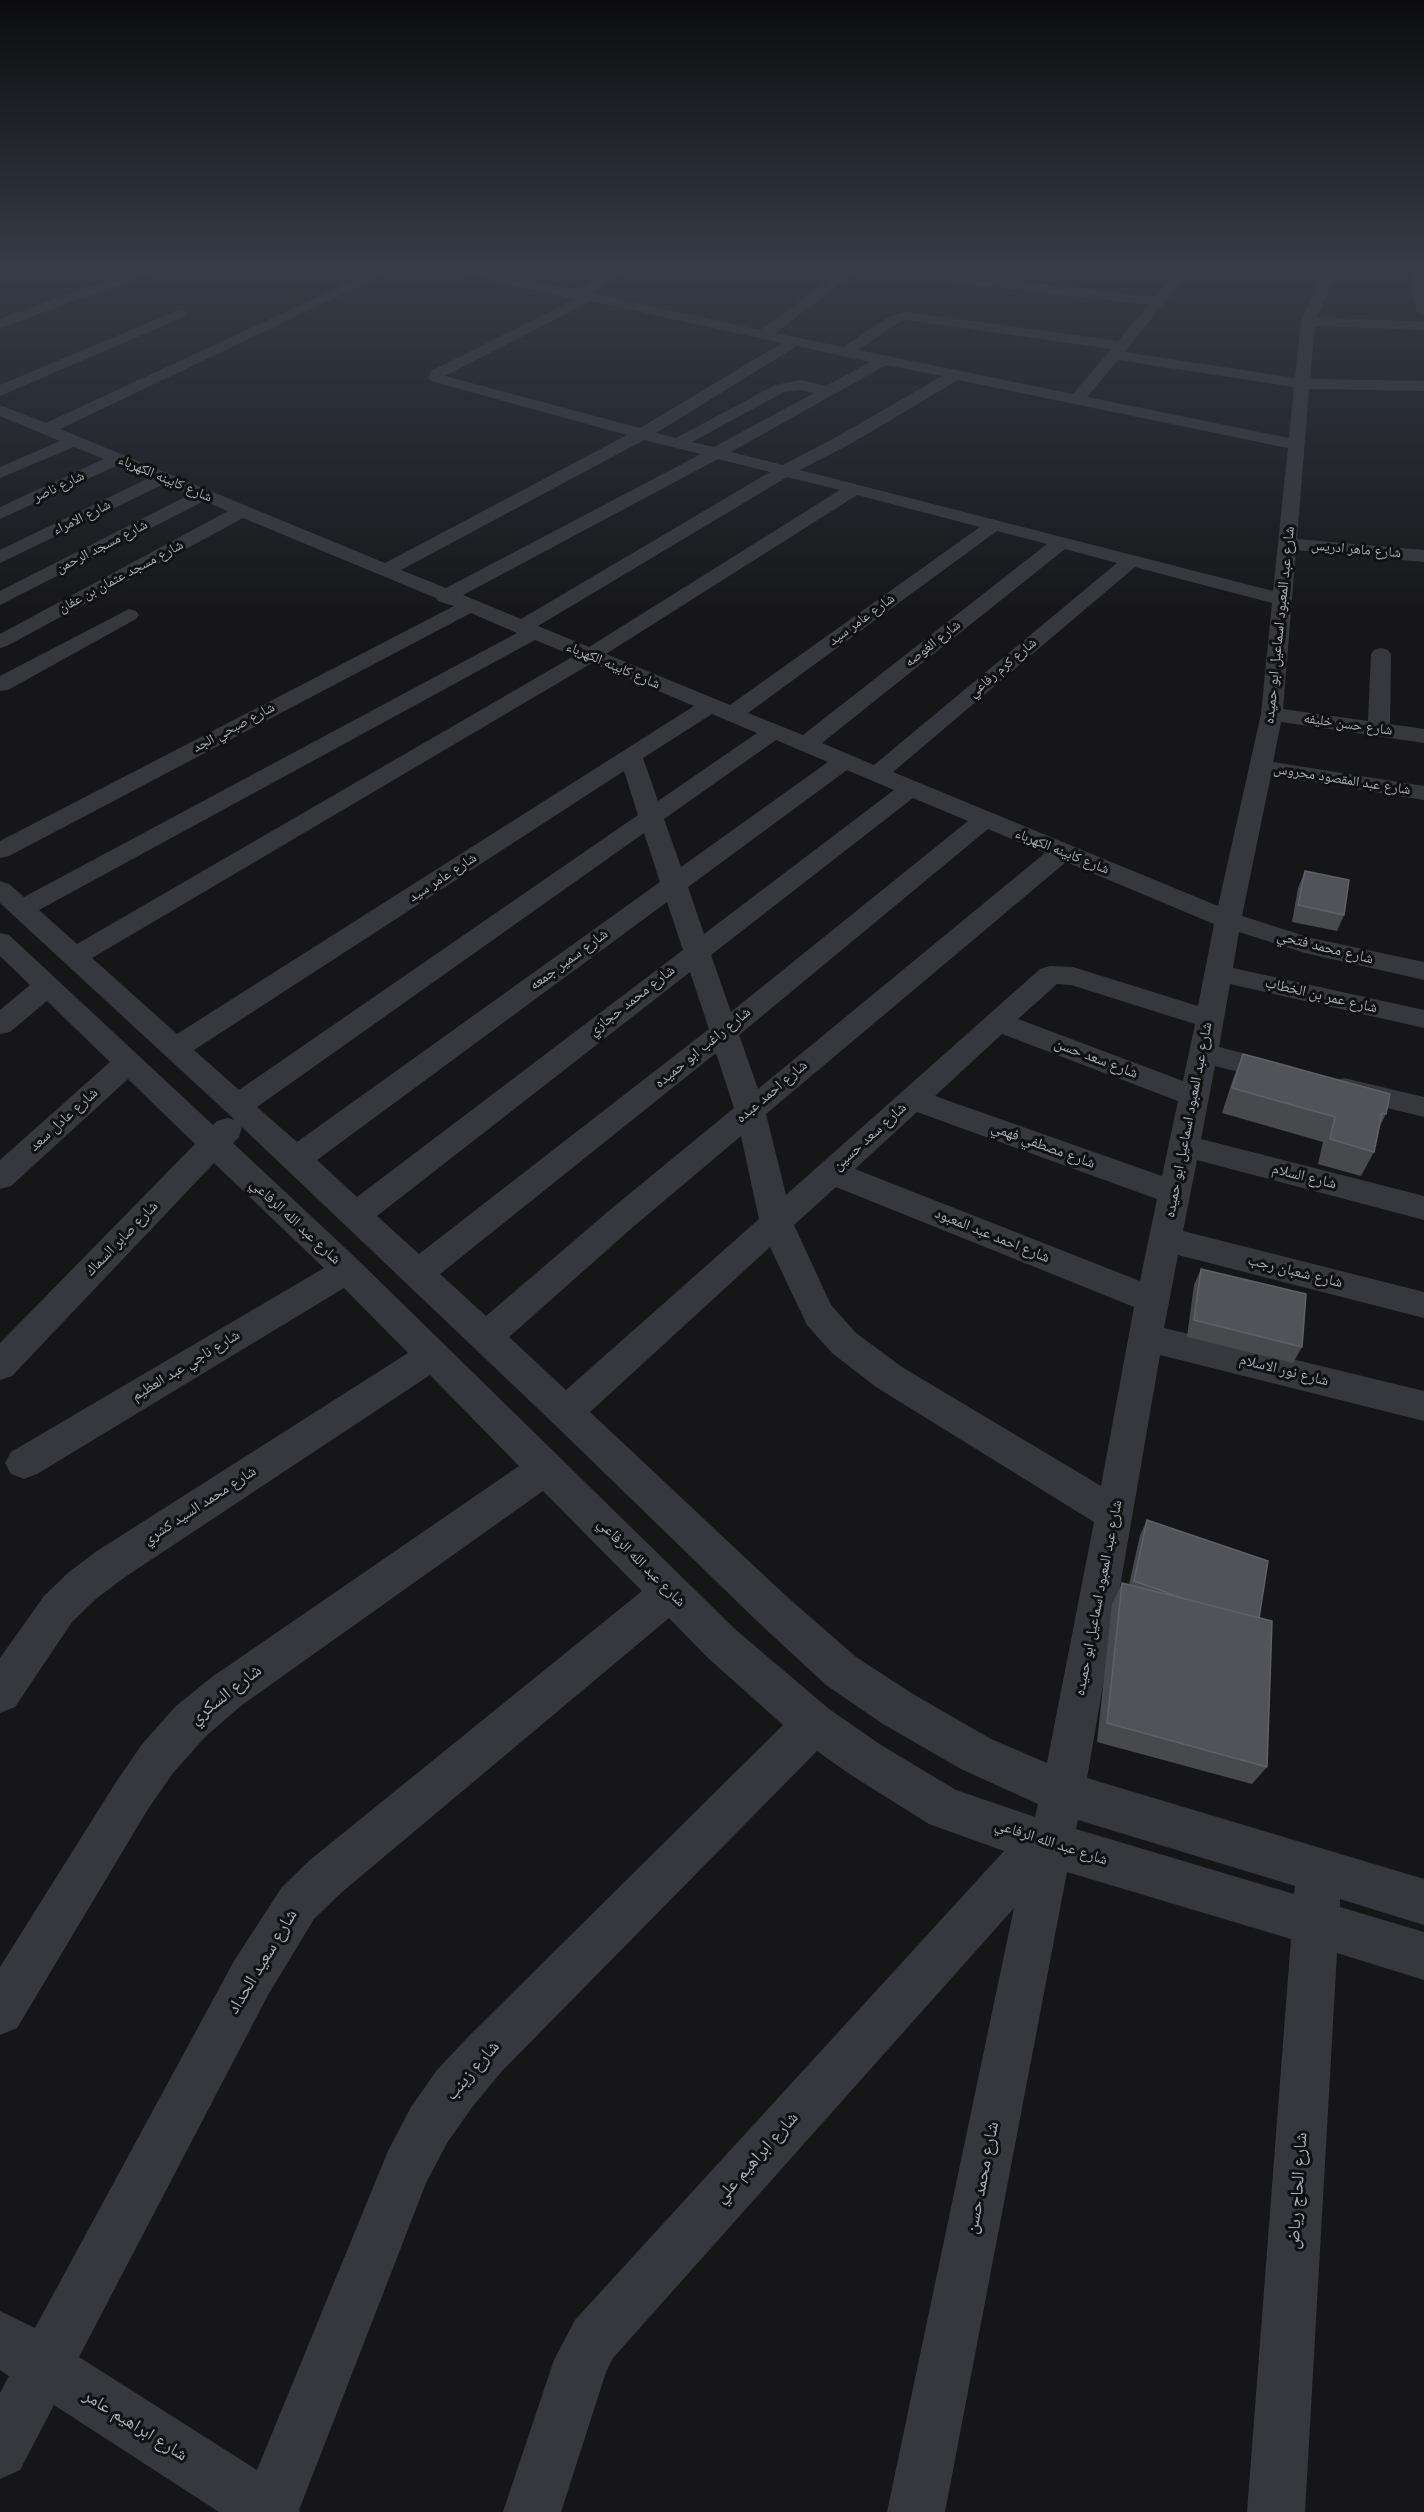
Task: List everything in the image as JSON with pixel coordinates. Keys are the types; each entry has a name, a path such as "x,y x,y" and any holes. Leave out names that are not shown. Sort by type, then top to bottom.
{"street":[{"path":"28,427 121,386"},
{"path":"466,386 993,526 1284,600"},
{"path":"384,571 642,434 721,386"},
{"path":"678,443 780,388 792,386"},
{"path":"807,386 828,391"},
{"path":"445,597 837,386"},
{"path":"936,386 846,439 785,471 527,630 11,899 176,1048 487,1336 771,1608 841,1671 898,1709 976,1754 1063,1793 1424,1902"},
{"path":"1016,386 1297,445"},
{"path":"1077,399 1089,386"},
{"name":"شارع عبد المعبود اسماعيل ابو حميده","path":"1047,1843 1063,1793 1115,1514 1145,1337 1228,920 1272,714 1302,386"},
{"name":"شارع كابينه الكهرباء","path":"0,410 28,427 74,441 118,459 445,597 1228,920"},
{"path":"0,473 74,441"},
{"name":"شارع ناصر","path":"0,514 118,459"},
{"name":"شارع الامراء","path":"0,557 163,478"},
{"path":"75,957 590,656 854,489"},
{"name":"شارع مسجد الرحمن","path":"0,599 203,495"},
{"name":"شارع مسجد عثمان بن عفان","path":"0,642 242,512"},
{"name":"شارع عامر سيد","path":"176,1048 631,757 720,711 993,526"},
{"name":"شارع الغوصه","path":"805,746 1061,543"},
{"name":"شارع ماهر ادريس","path":"1288,544 1424,556"},
{"name":"شارع كرم رفاعي","path":"876,775 1131,561"},
{"name":"شارع صبحي الجد","path":"0,851 468,606"},
{"path":"0,685 129,615"},
{"path":"1379,730 1381,654"},
{"name":"شارع حسن خليفه","path":"1272,714 1424,736"},
{"name":"شارع صابر السماك","path":"0,1366 213,1145 241,1109 772,732"},
{"path":"631,757 750,1110 776,1222 798,1274 819,1315 844,1343 889,1377 1115,1514"},
{"name":"شارع سمير جمعه","path":"296,1159 843,762"},
{"name":"شارع عبد المقصود محروس","path":"1261,767 1424,793"},
{"name":"شارع محمد حجازي","path":"356,1215 910,789"},
{"name":"شارع راغب ابو حميده","path":"418,1273 724,1032 984,820"},
{"name":"شارع احمد عبده","path":"487,1336 750,1110 1062,852"},
{"name":"شارع محمد فتحي","path":"1228,920 1305,945 1424,971"},
{"name":"شارع عبد الله الرفاعي","path":"0,941 347,1270 722,1644 814,1724 866,1760 945,1808 1047,1843 1424,1956"},
{"name":"شارع عمر بن الخطاب","path":"1218,973 1424,1019"},
{"name":"شارع سعد حسين","path":"566,1412 1050,975 1061,974 1210,1019"},
{"path":"0,1025 47,986"},
{"name":"شارع سعد حسن","path":"997,1022 1194,1096"},
{"path":"1203,1053 1424,1107"},
{"name":"شارع عادل سعد","path":"0,1178 128,1063"},
{"name":"شارع مصطفي فهمي","path":"912,1099 1175,1193"},
{"name":"شارع السلام","path":"1184,1146 1424,1208"},
{"name":"شارع احمد عبد المعبود","path":"831,1172 1153,1300"},
{"name":"شارع شعبان رجب","path":"1165,1239 1424,1305"},
{"name":"شارع ناجي عبد العظيم","path":"24,1463 347,1270"},
{"name":"شارع نور الاسلام","path":"1145,1337 1424,1406"},
{"name":"شارع محمد السيد كشري","path":"5,1675 58,1609 111,1564 433,1355"},
{"name":"شارع السكري","path":"0,2011 133,1794 158,1758 191,1721 227,1691 546,1468"},
{"name":"شارع سعيد الحداد","path":"0,2450 21,2352 298,1904 326,1876 671,1592"},
{"name":"شارع زينب","path":"269,2512 406,2169 429,2125 455,2088 485,2054 814,1724"},
{"name":"شارع ابراهيم علي","path":"532,2512 582,2360 594,2339 1047,1843"},
{"name":"شارع محمد حسن","path":"916,2512 1047,1843"},
{"name":"شارع الحاج رياض","path":"1276,2512 1319,1870"},
{"name":"شارع ابراهيم عامر","path":"21,2352 269,2512"}],"building":[{"path":"1305,871 1349,880 1344,915 1298,905"},
{"path":"1243,1054 1390,1094 1386,1114 1382,1113 1374,1152 1330,1139 1335,1117 1232,1088"},
{"path":"1201,1269 1306,1294 1302,1347 1194,1320"},
{"path":"1147,1520 1268,1561 1259,1618 1185,1599 1134,1581"},
{"path":"1122,1583 1272,1621 1267,1767 1107,1723"}]}
